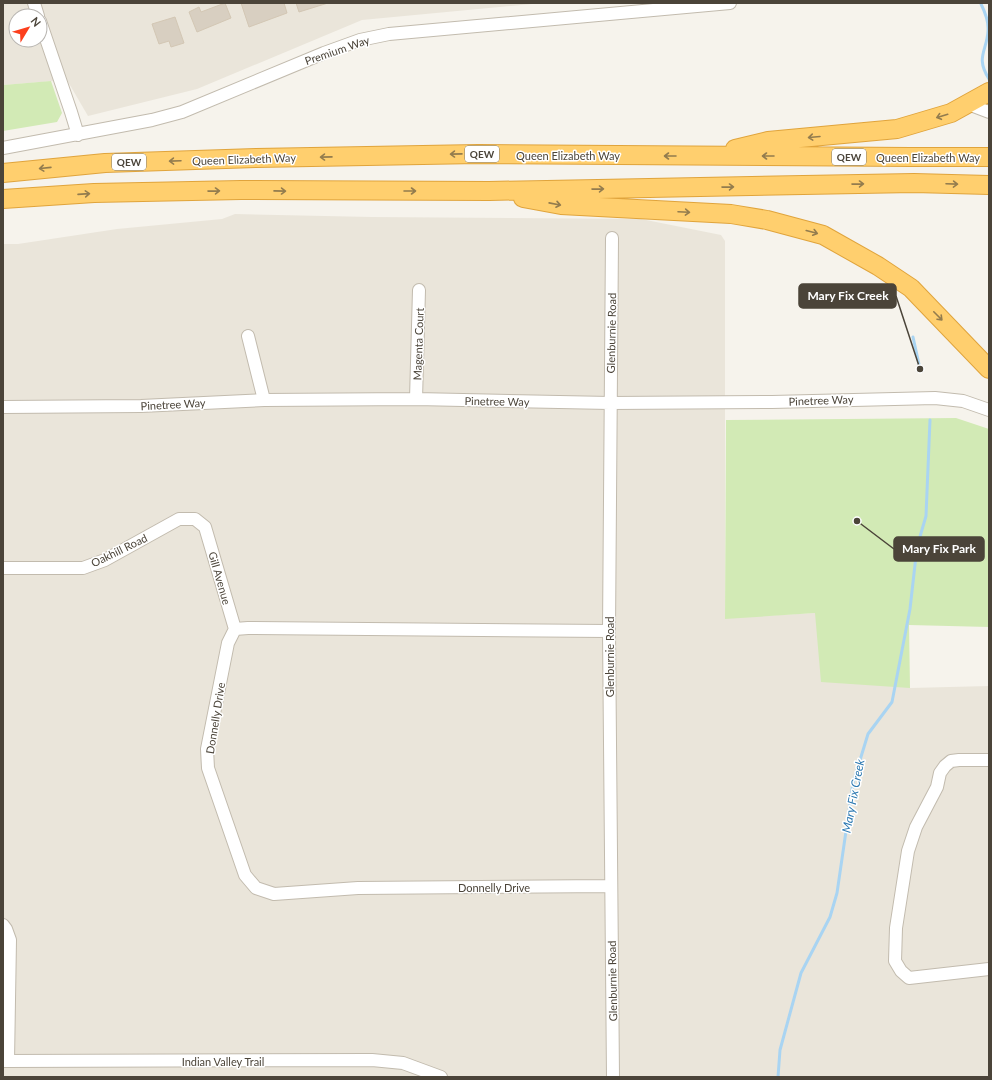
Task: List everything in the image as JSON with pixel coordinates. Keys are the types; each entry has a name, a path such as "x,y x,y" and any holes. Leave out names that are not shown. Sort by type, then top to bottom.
{"highway":[{"path":"709,156 768,141 897,129 951,113 989,92"},
{"name":"Queen Elizabeth Way","path":"3,172 105,163 256,158 478,154 911,158 989,157"},
{"path":"3,199 94,193 241,190 489,191 914,183 989,185"},
{"path":"489,191 561,205 731,214 767,220 823,235 878,266 911,288 989,368"}],"street":[{"name":"Premium Way","path":"3,148 78,135 152,120 182,112 324,53 360,40 382,36 730,3"},
{"path":"48,44 78,135"},
{"path":"968,104 989,112"},
{"name":"Glenburnie Road","path":"612,238 609,631 613,1077"},
{"name":"Magenta Court","path":"416,399 419,290"},
{"path":"248,336 264,400"},
{"name":"Pinetree Way","path":"3,407 141,406 264,400 416,399 610,403 772,402 934,398 963,401 989,410"},
{"name":"Oakhill Road","path":"3,568 83,568 105,560 179,519 195,519 205,527"},
{"name":"Gill Avenue","path":"205,527 235,629"},
{"path":"235,629 609,631"},
{"name":"Donnelly Drive","path":"235,629 228,643 207,749 208,768 245,875 256,888 274,894 358,888 612,886"},
{"path":"989,760 951,761 940,773 937,787 916,828 908,851 896,928 895,960 901,971 909,978 989,970"},
{"path":"3,924 10,940 6,1061"},
{"name":"Indian Valley Trail","path":"6,1061 372,1060 403,1064 441,1077"}],"shaded area":[{"path":"3,3 543,3 362,20 197,89 88,116 67,80 3,85"},
{"path":"235,214 372,217 641,219 721,235 725,241 725,618 815,613 910,688 989,686 989,1077 3,1077 3,244 18,244 117,229 222,219"}],"green space":[{"path":"51,81 62,113 57,122 3,131 3,85"},
{"path":"956,418 989,429 989,627 909,625 910,688 821,682 815,613 725,619 726,420"}],"building":[{"path":"225,3 231,18 197,32 189,12 199,7 201,12"},
{"path":"241,3 284,3 287,13 249,27"},
{"path":"296,3 328,3 299,12"},
{"path":"175,17 184,43 171,47 169,41 159,44 152,24"}],"waterway":[{"name":"Mary Fix Creek","path":"981,4 988,24 987,38 982,59 989,79"},
{"name":"Mary Fix Creek","path":"913,337 920,369"},
{"name":"Mary Fix Creek","path":"778,1077 780,1050 801,973 830,917 837,893 853,783 868,734 892,702 910,609 917,547 926,516 930,420"}],"place":[{"name":"Mary Fix Creek","path":"920,369"},
{"name":"Mary Fix Park","path":"857,521"}]}
